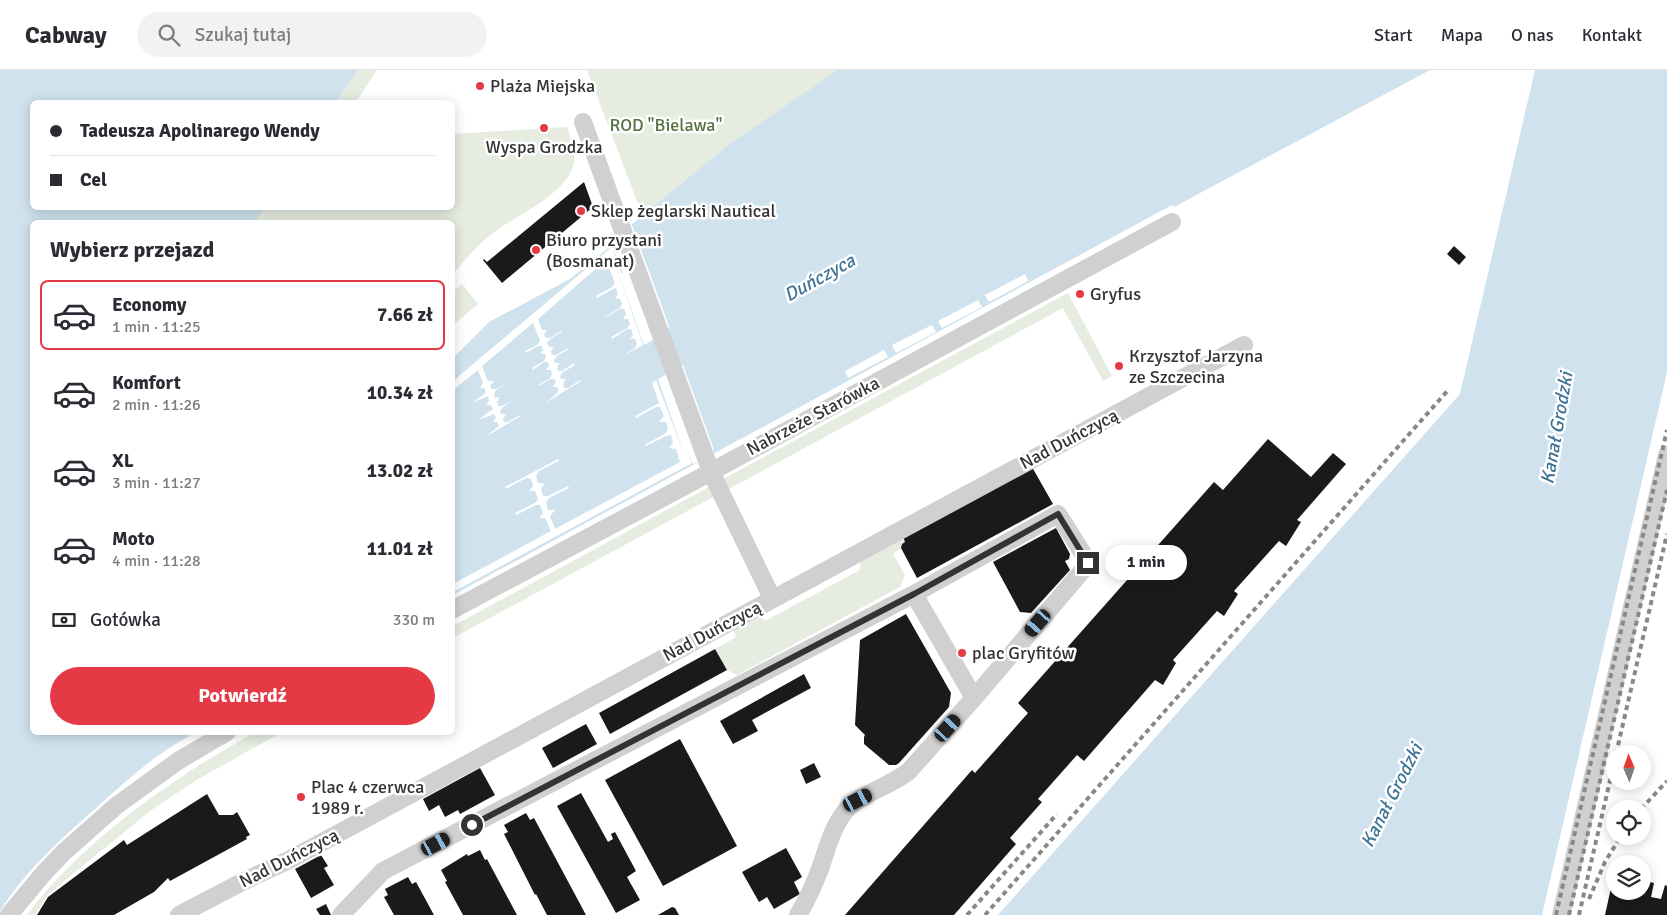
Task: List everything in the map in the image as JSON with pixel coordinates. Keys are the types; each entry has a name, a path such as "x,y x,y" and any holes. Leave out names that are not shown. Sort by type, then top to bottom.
{"street":[{"path":"583,122 709,465 772,598"},
{"name":"Nabrzeże Starówka","path":"455,608 852,387 1172,222"},
{"name":"Nad Duńczycą","path":"180,915 298,855 1244,345"},
{"path":"1561,915 1667,455"},
{"path":"342,915 383,871 914,594 1058,514 1088,563 974,698 909,771 900,779 858,800 849,807 836,827 807,899 798,915"},
{"path":"914,594 974,698"},
{"path":"9,915 48,868 116,806 178,761 222,735"}],"green space":[{"path":"358,70 377,70 357,100 337,100"},
{"name":"ROD \"Bielawa\"","path":"587,70 871,70 665,198 643,217"},
{"path":"567,127 573,148 574,164 566,179 558,188 537,205 487,238 455,272 455,220 256,220 264,210 455,210 455,134"},
{"path":"462,284 478,304 455,323 455,289"},
{"path":"1068,293 1112,376 1103,381 1063,308 729,489 723,479"},
{"path":"709,487 715,496 455,637 455,625"},
{"path":"903,537 905,542 893,554 905,575 900,587 737,675 727,670 715,649 736,637 733,630 760,615 765,621 860,570 860,561"},
{"path":"251,735 276,735 195,781 150,811 47,896 35,915 27,915 43,894 88,849 135,810 214,756"}],"water":[{"path":"0,70 358,70 337,100 30,100 30,210 264,210 256,220 30,220 30,735 192,735 143,767 69,832 32,869 0,911"},
{"name":"Duńczyca","path":"838,70 1430,70 1174,207 1172,205 455,594 455,356 489,322 570,279 612,245 611,243 614,239 730,144"},
{"name":"Kanał Grodzki","path":"1535,70 1667,70 1667,372 1542,915 998,915 1460,394"}],"pier":[{"path":"632,225 669,326 667,331 678,367 683,365 714,454 693,464 683,439 692,463 455,591 455,583 551,531 545,518 539,518 543,513 540,505 536,505 516,515 515,513 535,503 538,499 535,491 529,491 533,486 531,479 526,478 506,489 505,487 558,459 559,461 539,471 536,476 538,483 545,483 541,489 543,496 548,496 568,486 569,488 549,498 546,502 548,510 555,510 550,516 555,529 680,462 676,449 669,448 673,443 671,435 646,446 646,444 665,434 668,429 666,422 659,422 664,416 660,407 656,407 636,418 635,416 659,403 652,383 656,380 686,459 658,379 669,373 656,338 644,345 612,255 643,345 619,358 635,348 637,344 635,339 630,339 633,335 631,329 627,329 612,339 611,337 627,328 630,324 628,319 623,319 626,314 624,309 620,309 604,318 620,308 622,304 620,299 615,298 618,294 616,288 597,298 596,296 612,287 615,283 606,260 538,319 542,330 547,330 544,335 546,338 562,332 547,343 549,347 554,347 551,351 552,355 569,349 554,360 555,363 560,363 557,368 558,371 562,371 574,363 575,365 560,376 561,379 566,379 563,384 564,388 568,388 581,381 545,403 559,390 557,387 553,387 556,382 554,379 538,385 550,378 552,374 551,370 546,370 549,366 548,362 544,362 533,370 532,368 544,361 546,357 545,354 540,354 543,350 542,346 538,346 526,353 525,351 537,345 540,341 533,323 482,366 488,381 494,381 490,386 492,389 508,383 496,390 494,394 495,398 500,397 497,402 498,406 502,406 515,399 500,411 501,414 506,414 503,419 504,422 521,416 485,437 499,426 497,422 493,422 496,417 494,414 478,420 493,409 491,405 486,405 489,401 488,396 472,403 486,392 484,388 480,388 483,383 478,370 455,388 455,379 612,247 621,273 623,273 611,243"},
{"path":"1025,274 1028,281 989,302 985,295"},
{"path":"978,300 982,307 942,328 938,321"},
{"path":"932,325 936,332 896,353 892,345"},
{"path":"884,350 888,357 848,378 845,371"}],"building":[{"path":"584,182 593,207 502,283 483,260 487,262"},
{"path":"1454,246 1466,257 1459,265 1447,254"},
{"path":"1268,439 1311,477 1333,453 1346,464 1297,520 1301,522 1286,546 1279,541 1234,591 1238,594 1224,616 1217,611 1173,660 1176,663 1163,685 1155,680 1084,761 1077,755 1038,799 1042,802 1010,838 1016,844 954,915 845,915 972,770 975,773 1028,713 1018,703 1214,482 1223,490"},
{"path":"1032,467 1053,504 917,578 901,548 905,542 903,537"},
{"path":"1056,528 1070,554 1069,559 1065,561 1070,570 1031,613 1020,612 993,562"},
{"path":"906,614 951,693 949,707 899,763 889,765 864,744 865,735 855,725 860,640"},
{"path":"715,649 727,670 610,734 599,713"},
{"path":"804,674 811,688 752,720 758,731 733,744 720,721"},
{"path":"586,724 597,744 553,768 542,748"},
{"path":"680,739 737,846 663,886 605,780"},
{"path":"814,763 821,777 806,784 800,770"},
{"path":"480,768 495,795 460,814 458,810 445,817 439,805 429,811 423,799"},
{"path":"581,793 608,842 613,839 611,834 615,832 636,871 627,877 640,900 616,913 557,806"},
{"path":"207,794 219,815 233,815 237,812 250,835 246,837 247,839 170,881 168,878 154,892 114,915 37,915 48,897 124,840 127,845"},
{"path":"526,813 530,820 534,818 586,915 547,915 535,895 504,834 508,832 504,825"},
{"path":"786,848 802,877 794,882 800,894 774,909 767,897 759,902 742,872"},
{"path":"480,850 485,860 487,859 517,915 463,915 445,882 447,881 441,870 467,854 468,856"},
{"path":"321,855 328,866 324,868 334,885 311,898 295,869"},
{"path":"408,877 412,884 416,882 434,915 394,915 384,897 388,895 385,889"},
{"path":"1651,882 1654,883 1651,897"},
{"path":"1665,885 1667,886 1667,915 1605,915 1608,900 1651,900 1651,897 1661,899"},
{"path":"326,904 331,915 320,915 316,909"},
{"path":"672,907 675,908 679,915 658,915"}],"railway":[{"path":"985,915 1449,389"},
{"path":"1556,915 1667,430"},
{"path":"1569,915 1667,490"},
{"path":"1618,745 1667,534"},
{"path":"1649,800 1667,781"},
{"path":"1579,915 1608,790"},
{"path":"967,915 1057,814"},
{"path":"1589,899 1605,862 1615,845"}],"place":[{"name":"Plaża Miejska","path":"480,86"},
{"name":"Wyspa Grodzka","path":"544,128"},
{"name":"Sklep żeglarski Nautical","path":"581,211"},
{"name":"Biuro przystani (Bosmanat)","path":"536,250"},
{"name":"Gryfus","path":"1080,294"},
{"name":"Krzysztof Jarzyna ze Szczecina","path":"1119,366"},
{"name":"plac Gryfitów","path":"962,653"},
{"name":"Plac 4 czerwca 1989 r.","path":"301,797"}],"route":[{"path":"472,825 914,594 1058,514 1088,563"}]}
